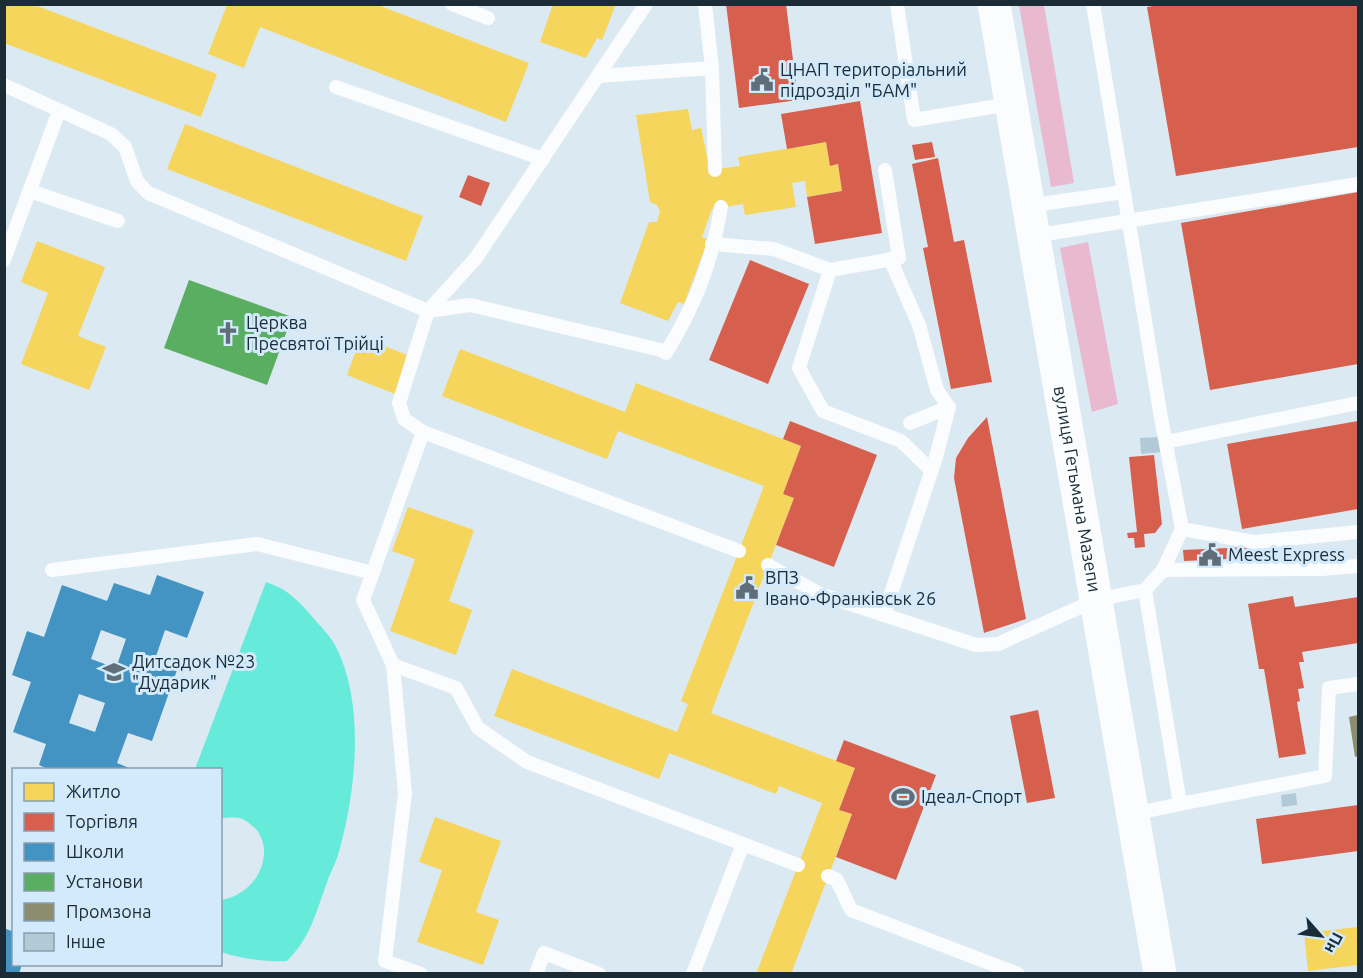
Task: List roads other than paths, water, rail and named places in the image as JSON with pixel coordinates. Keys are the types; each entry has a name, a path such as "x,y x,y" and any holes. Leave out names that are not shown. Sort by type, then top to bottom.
{"main road":[{"name":"вулиця Гетьмана Мазепи","path":"993,4 1160,974"}],"lane":[{"path":"453,4 488,18"},
{"path":"646,4 476,258 428,311 399,403 404,419 423,432 739,551"},
{"path":"705,4 712,68 715,170"},
{"path":"897,4 914,120 1010,104"},
{"path":"768,564 820,594 976,645 998,644 1096,600 1145,590 1162,570 1182,529 1123,192 1093,4"},
{"path":"598,76 712,68"},
{"path":"4,85 111,135 125,147 137,181 148,193 428,311 470,305 666,353 688,318 704,279 721,207"},
{"path":"336,87 543,159"},
{"path":"6,252 59,111"},
{"path":"712,244 774,249 830,270 899,258 885,170"},
{"path":"1031,221 1128,220 1359,183"},
{"path":"30,191 118,221"},
{"path":"1031,221 1123,192"},
{"path":"890,259 919,325 937,390 949,407"},
{"path":"830,270 799,368 823,411 901,441 932,470"},
{"path":"1166,442 1359,403"},
{"path":"910,423 949,407"},
{"path":"884,615 932,470 949,407"},
{"path":"421,974 386,961 405,793 393,665 363,600 423,432"},
{"path":"1182,529 1254,542 1359,532"},
{"path":"52,570 257,544 373,573"},
{"path":"1162,570 1323,569 1359,566"},
{"path":"1145,590 1180,804"},
{"path":"393,665 456,688 478,728 527,762 798,865"},
{"path":"1133,814 1325,776 1329,688 1359,684"},
{"path":"693,974 743,844"},
{"path":"828,876 837,880 851,910 1018,974"},
{"path":"536,974 544,952 599,974"}],"place":[{"name":"ЦНАП територіальний підрозділ \"БАМ\"","path":"762,80"},
{"name":"Церква Пресвятої Трійці","path":"228,333"},
{"name":"Meest Express","path":"1210,555"},
{"name":"ВПЗ Івано-Франківськ 26","path":"747,588"},
{"name":"Дитсадок №23 \"Дударик\"","path":"114,672"},
{"name":"Ідеал-Спорт","path":"903,797"}]}
